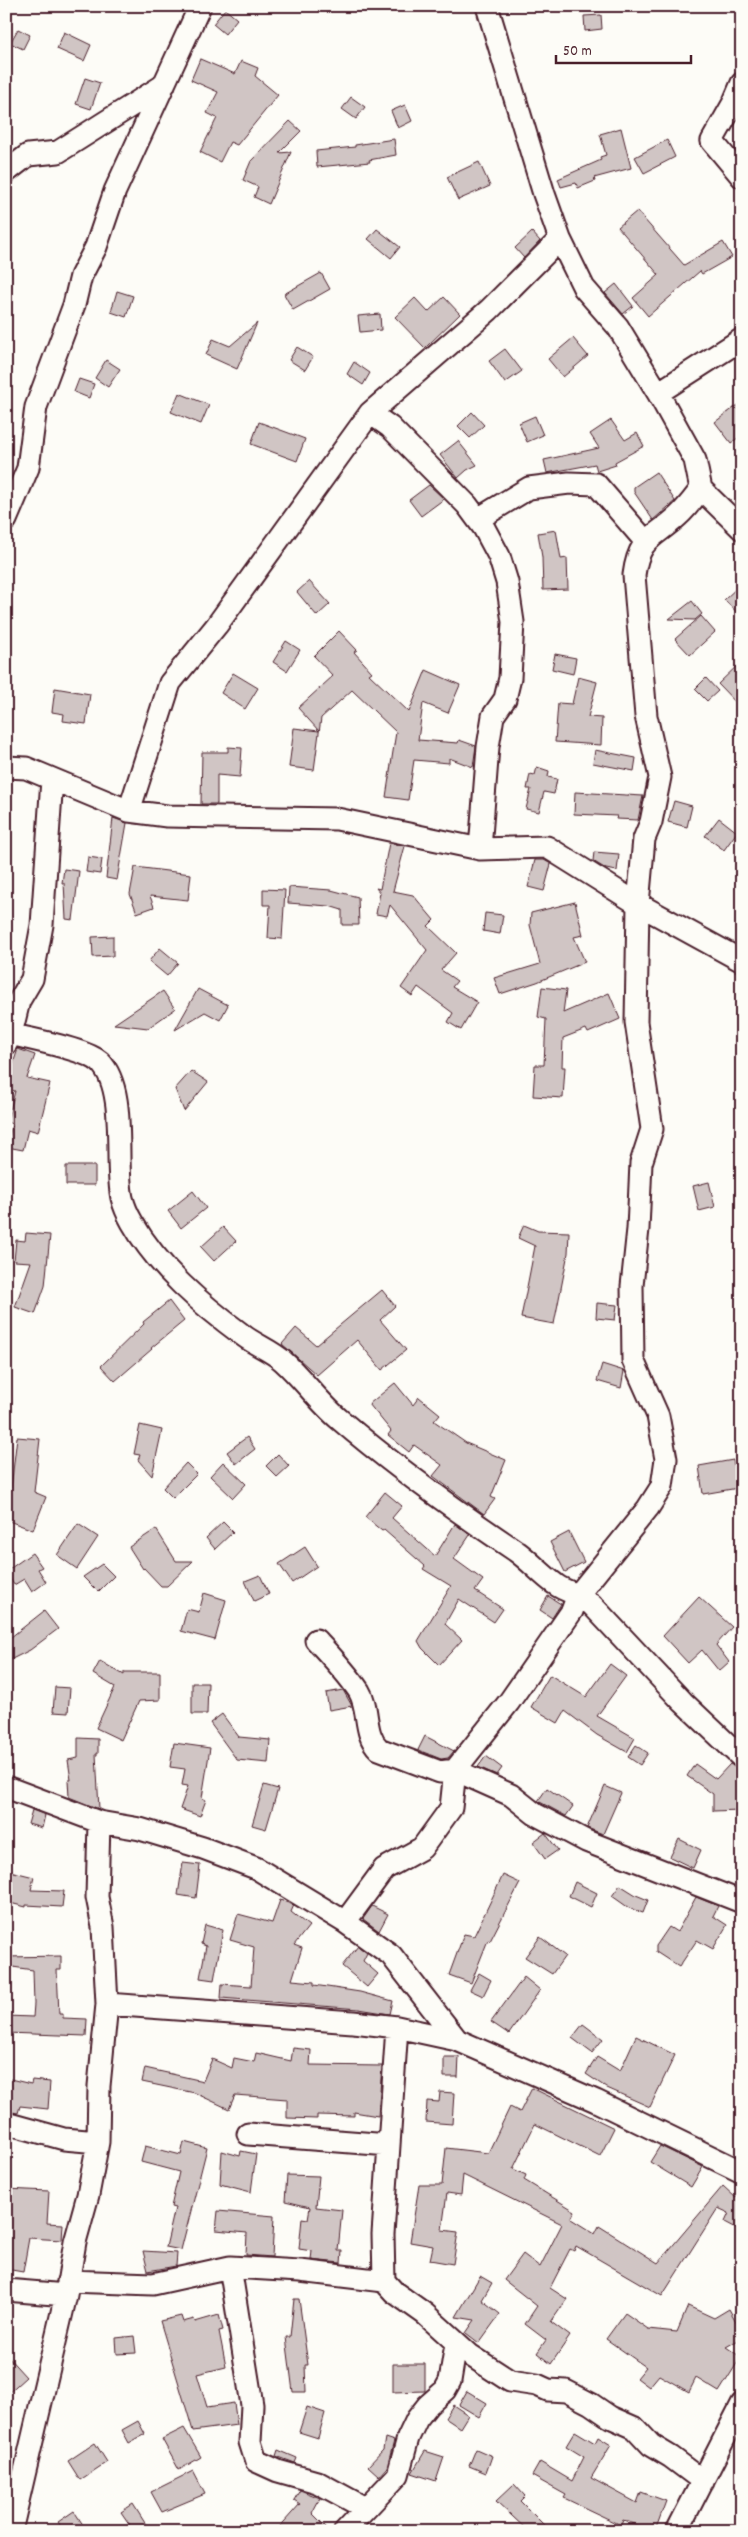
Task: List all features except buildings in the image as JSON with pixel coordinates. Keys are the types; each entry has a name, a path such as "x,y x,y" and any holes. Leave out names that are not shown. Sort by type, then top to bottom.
{"street":[{"path":"6,520 28,468 36,407 74,305 81,276 96,247 116,191 200,6"},
{"path":"487,6 544,194 560,239 584,288 618,327 658,393 695,460 701,489 742,529"},
{"path":"742,83 712,142 742,177"},
{"path":"6,172 28,155 58,152 164,85"},
{"path":"129,811 170,683 216,625 370,413 489,310 560,239"},
{"path":"658,393 742,339"},
{"path":"370,413 390,428 478,519 499,556 514,622 510,678 505,699 493,716 488,747 480,849"},
{"path":"478,519 529,488 569,483 596,484 646,542"},
{"path":"345,1922 384,1869 422,1848 450,1808 455,1770 509,1702 572,1611 578,1595 648,1508 662,1486 666,1459 658,1416 633,1360 632,1286 638,1229 641,1163 652,1129 636,1022 638,904 644,839 651,822 660,777 646,716 634,575 637,554 646,542 678,516 701,489"},
{"path":"6,767 26,768 129,811 167,816 337,819 480,849 547,848 638,904 742,961"},
{"path":"52,779 42,926 32,978 20,1001 9,1039 74,1050 99,1061 109,1075 117,1111 122,1198 132,1220 148,1246 167,1271 215,1313 246,1337 283,1361 338,1418 404,1471 446,1500 467,1518 524,1557 556,1585 578,1595 592,1605 683,1702 742,1758"},
{"path":"316,1640 360,1693 365,1709 370,1741 378,1748 440,1772 455,1770 511,1795 534,1814 586,1841 742,1902"},
{"path":"6,1787 100,1822 149,1832 203,1848 256,1868 345,1922 391,1955 457,2040"},
{"path":"10,2531 67,2288 98,2142 99,2086 107,2004 103,1927 97,1897 100,1822"},
{"path":"107,2004 183,2008 397,2027 457,2040 596,2101 742,2172"},
{"path":"397,2027 382,2260 384,2281 394,2292 425,2314 456,2344 510,2382 537,2385 548,2390 566,2391 610,2417 635,2428 651,2445 671,2457 703,2482"},
{"path":"6,2123 64,2139 98,2142"},
{"path":"248,2134 389,2145"},
{"path":"6,2290 153,2284 230,2267 300,2271 384,2281"},
{"path":"230,2267 252,2406 250,2442 256,2461 278,2472 316,2482 366,2508"},
{"path":"345,2531 398,2475 408,2438 417,2419 450,2381 456,2344"},
{"path":"677,2531 742,2404"}]}
